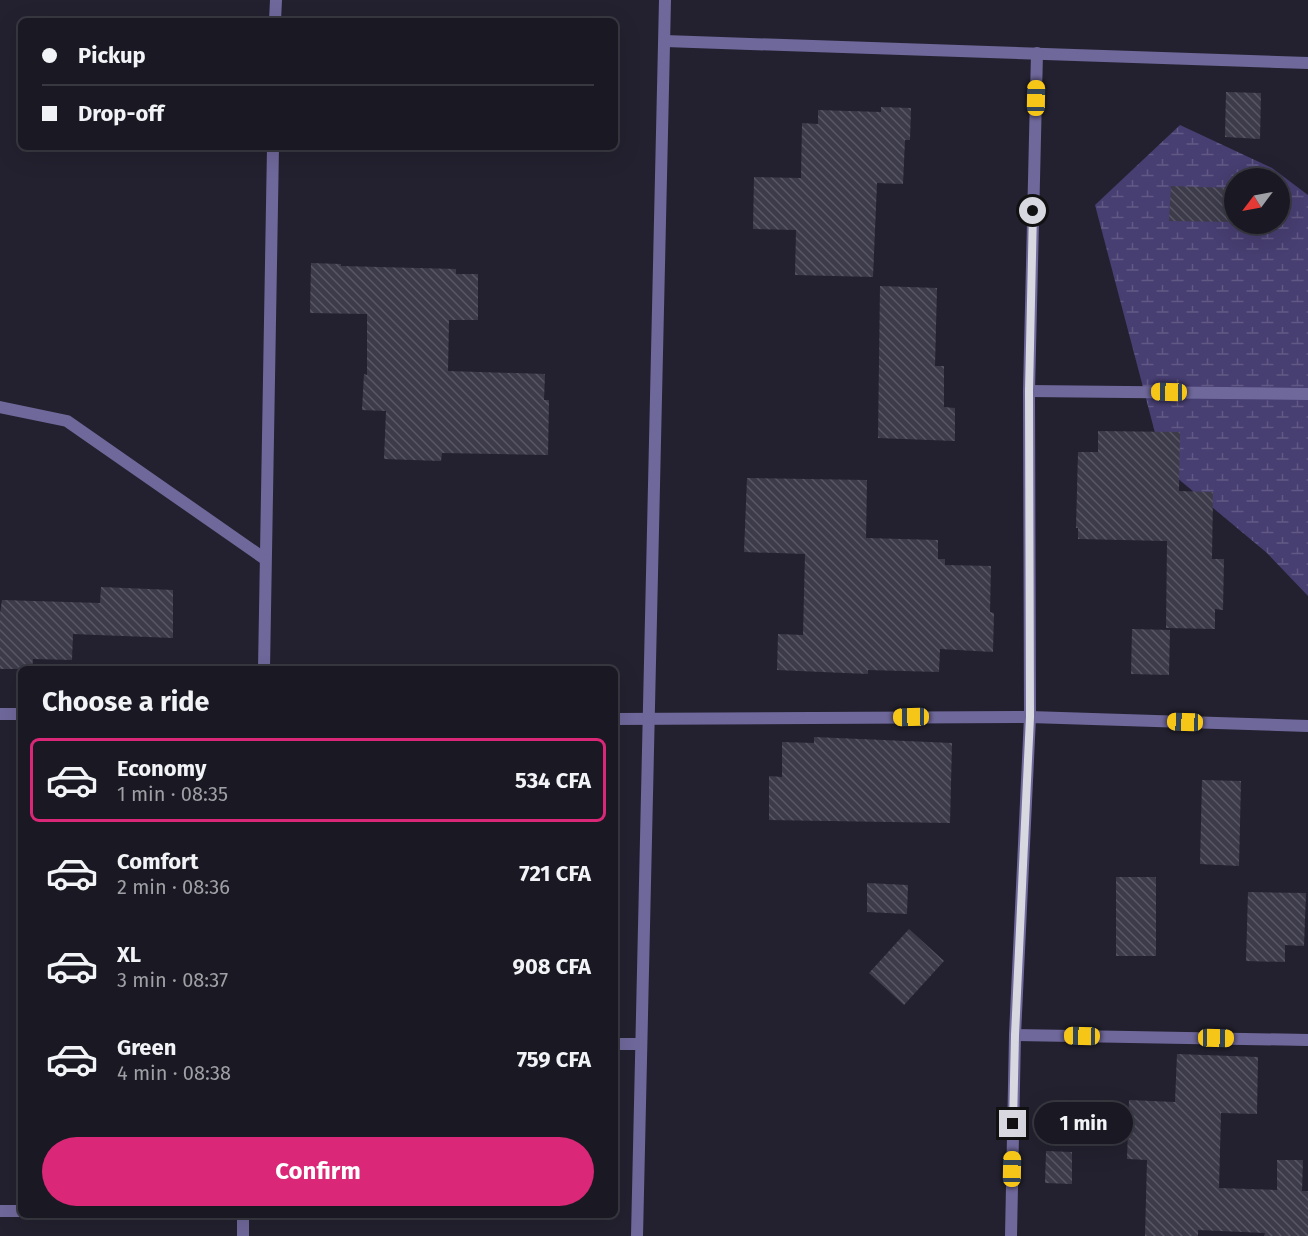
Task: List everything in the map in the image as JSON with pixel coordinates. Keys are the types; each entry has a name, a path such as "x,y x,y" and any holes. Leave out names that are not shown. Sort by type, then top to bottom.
{"street":[{"path":"275,18 276,0"},
{"path":"637,1236 665,0"},
{"path":"664,41 1308,63"},
{"path":"1011,1236 1015,1035 1030,717 1029,391 1037,53"},
{"path":"264,666 273,150"},
{"path":"1029,391 1308,394"},
{"path":"0,407 67,421 265,559"},
{"path":"0,714 18,714"},
{"path":"618,719 1030,717 1308,726"},
{"path":"1015,1035 1308,1040"},
{"path":"618,1044 641,1044"},
{"path":"0,1211 18,1211"},
{"path":"243,1218 243,1236"}],"green space":[{"path":"1180,125 1272,168 1224,168 1224,234 1290,234 1290,182 1308,195 1308,596 1267,553 1164,467 1095,205"}],"building":[{"path":"1226,92 1261,93 1260,139 1225,137"},
{"path":"881,107 911,108 910,140 905,140 903,184 877,183 873,277 795,275 796,230 753,229 754,177 801,178 802,123 818,124 818,110 881,112"},
{"path":"1171,186 1224,188 1224,222 1169,221"},
{"path":"311,263 456,269 456,274 478,274 478,320 449,320 448,371 545,374 544,400 549,400 548,455 442,453 441,461 384,459 386,411 362,410 364,374 367,375 367,314 310,313"},
{"path":"880,286 937,288 935,366 944,366 944,407 955,408 955,441 878,438"},
{"path":"1098,431 1180,432 1179,491 1213,492 1212,559 1224,559 1223,610 1215,609 1215,629 1166,628 1167,541 1078,539 1078,528 1076,528 1078,452 1098,452"},
{"path":"747,478 867,480 866,538 938,540 938,559 945,559 945,565 991,566 990,612 994,613 993,652 940,649 939,672 868,670 868,674 777,670 778,634 803,635 805,554 744,552"},
{"path":"101,587 173,590 173,638 73,634 72,660 33,659 32,666 0,669 2,600 100,603"},
{"path":"1132,629 1170,630 1169,675 1131,674"},
{"path":"814,737 952,743 950,823 769,820 769,776 782,777 782,742 814,743"},
{"path":"1202,780 1241,781 1239,866 1200,864"},
{"path":"1116,877 1156,877 1156,956 1116,956"},
{"path":"867,883 908,885 907,914 867,912"},
{"path":"1248,892 1306,893 1304,946 1285,945 1285,962 1246,961"},
{"path":"909,929 944,961 904,1005 869,973"},
{"path":"1177,1054 1258,1057 1257,1114 1221,1113 1219,1188 1277,1190 1277,1160 1303,1160 1302,1191 1308,1191 1308,1236 1264,1236 1265,1233 1198,1230 1198,1236 1145,1236 1147,1160 1127,1159 1129,1100 1175,1102"},
{"path":"1046,1151 1072,1152 1072,1184 1045,1183"}],"route":[{"path":"1013,1124 1030,717 1029,391 1033,211"}]}
